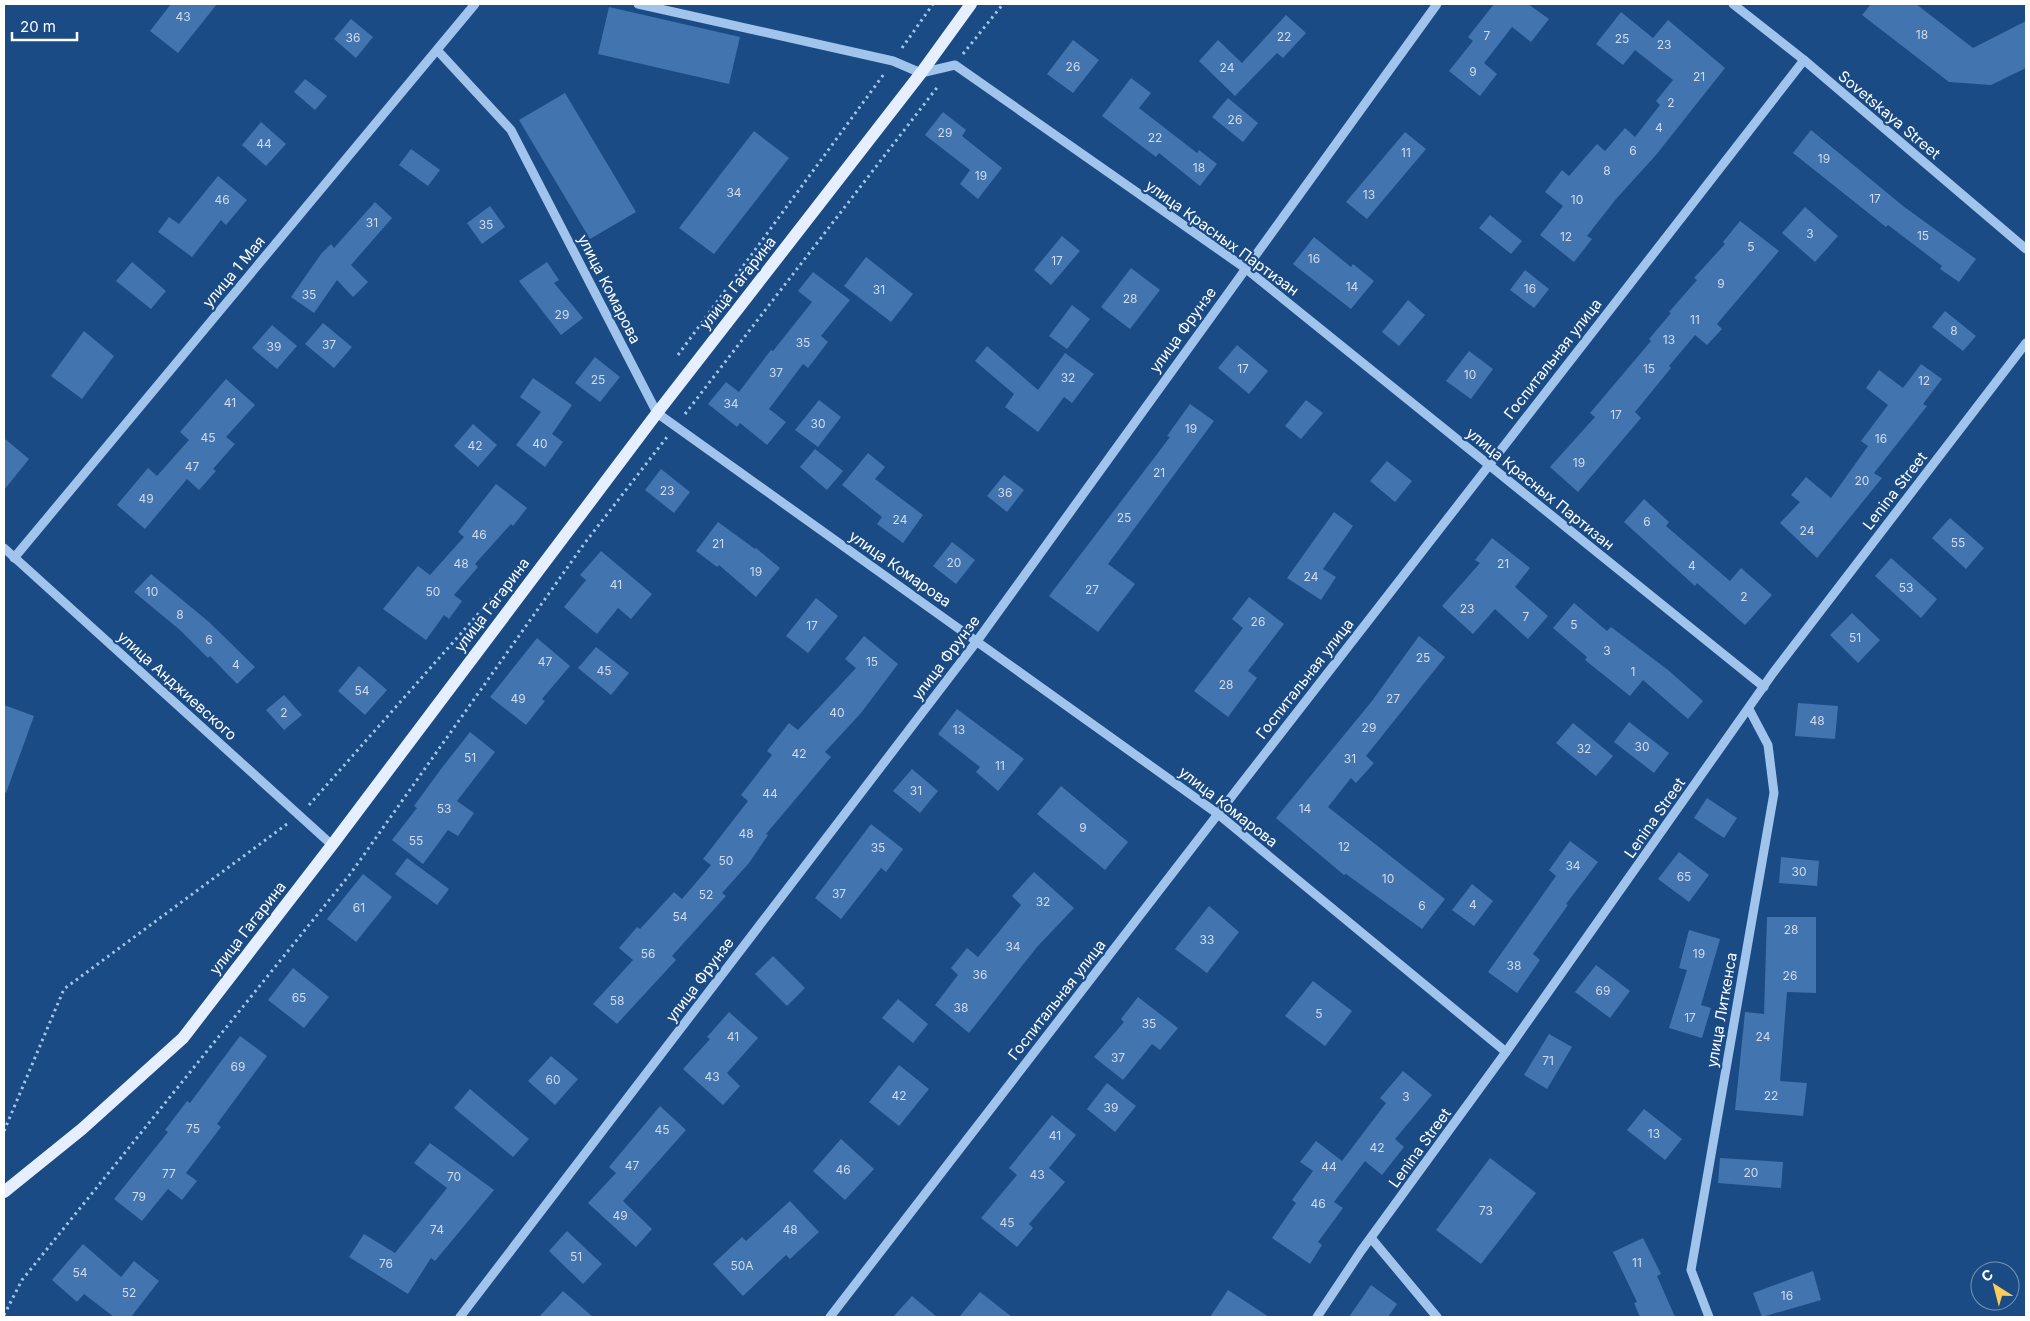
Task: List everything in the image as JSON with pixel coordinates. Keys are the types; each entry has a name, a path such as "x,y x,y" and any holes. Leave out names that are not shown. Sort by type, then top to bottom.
{"main road":[{"name":"улица Гагарина","path":"4,1192 82,1129 183,1038 332,845 657,413 921,73 971,4"}],"street":[{"name":"улица 1 Мая","path":"14,558 475,4"},
{"path":"638,4 893,61 921,73 954,66"},
{"name":"улица Фрунзе","path":"460,1317 976,641 1437,4"},
{"name":"Sovetskaya Street","path":"1733,4 1804,60 2026,249"},
{"name":"улица Комарова","path":"438,50 511,130 657,413 1218,814 1506,1052"},
{"name":"Госпитальная улица","path":"830,1317 1804,60"},
{"name":"улица Красных Партизан","path":"954,66 1245,268 1764,687"},
{"name":"Lenina Street","path":"1317,1317 1371,1238 1506,1052 1764,687 2026,343"},
{"name":"улица Анджиевского","path":"4,548 332,845"},
{"name":"улица Литкенса","path":"1709,1317 1691,1270 1774,793 1768,745 1749,709"},
{"path":"1371,1238 1437,1317"}],"path":[{"path":"672,363 933,4"},
{"path":"4,1315 22,1280 351,872 584,544 1003,4"},
{"path":"4,1131 64,989 299,815 507,582"}],"building":[{"path":"171,4 217,4 178,53 150,31"},
{"path":"1494,4 1528,4 1549,19 1531,42 1512,27 1484,63 1497,74 1480,96 1449,71 1473,41 1468,37"},
{"path":"1871,4 1916,4 1973,48 2026,21 2026,68 1991,85 1949,82 1862,15"},
{"path":"609,7 740,37 729,84 598,54"},
{"path":"1621,12 1653,38 1668,20 1725,68 1656,155 1616,199 1587,236 1592,239 1574,262 1540,235 1563,206 1545,192 1562,170 1569,176 1597,144 1605,151 1625,128 1635,137 1660,105 1656,101 1673,80 1635,50 1623,65 1596,44"},
{"path":"1286,15 1306,33 1283,58 1277,53 1235,96 1199,61 1218,40 1242,63"},
{"path":"351,19 373,37 356,58 334,39"},
{"path":"1073,40 1099,60 1073,93 1047,74"},
{"path":"1131,78 1151,93 1139,108 1197,153 1199,150 1217,164 1200,186 1159,153 1156,157 1102,116"},
{"path":"305,79 327,96 315,110 294,92"},
{"path":"565,93 636,212 590,239 519,120"},
{"path":"1228,98 1258,123 1243,142 1212,117"},
{"path":"943,112 966,130 962,136 1002,168 978,199 960,184 970,170 925,135"},
{"path":"261,122 286,144 266,166 242,145"},
{"path":"1811,130 1903,206 1976,259 1959,282 1940,269 1942,266 1888,225 1886,227 1793,153"},
{"path":"754,131 789,158 714,254 679,228"},
{"path":"1405,132 1426,149 1367,219 1346,202"},
{"path":"411,149 440,170 428,186 399,165"},
{"path":"218,176 247,200 226,225 221,220 192,257 158,232 169,217 179,224"},
{"path":"375,202 392,218 351,265 368,282 353,297 337,280 314,313 291,297 321,254 331,244 334,248"},
{"path":"490,206 505,227 482,244 467,223"},
{"path":"1805,207 1838,236 1815,262 1782,233"},
{"path":"1490,215 1522,241 1511,254 1479,228"},
{"path":"1740,221 1779,251 1717,324 1722,329 1707,345 1695,335 1669,366 1671,368 1635,412 1641,418 1578,492 1550,467 1595,417 1590,413 1651,341 1649,339 1671,313 1669,312 1697,280 1694,278 1725,244 1723,242"},
{"path":"1062,236 1080,251 1051,285 1034,270"},
{"path":"1314,237 1351,267 1353,264 1374,281 1351,309 1293,264"},
{"path":"866,257 913,294 891,322 844,286"},
{"path":"132,262 166,291 151,309 116,281"},
{"path":"547,262 559,280 554,283 583,318 561,335 519,281"},
{"path":"1131,268 1160,290 1130,329 1101,307"},
{"path":"1525,270 1549,289 1534,308 1510,290"},
{"path":"813,272 850,300 821,336 828,342 808,368 803,364 769,409 786,422 767,445 740,423 737,427 708,404 726,382 739,392 771,350 773,351 812,302 798,291"},
{"path":"1408,300 1425,315 1399,346 1382,332"},
{"path":"1072,305 1090,319 1067,349 1049,336"},
{"path":"1945,311 1976,336 1963,351 1932,327"},
{"path":"323,323 352,347 334,368 305,344"},
{"path":"272,325 297,346 277,369 252,348"},
{"path":"84,331 114,356 82,399 51,376"},
{"path":"1237,345 1268,371 1249,394 1218,368"},
{"path":"987,346 1038,390 1065,353 1094,374 1072,403 1064,397 1038,432 1005,407 1014,394 975,361"},
{"path":"1469,351 1493,369 1471,399 1446,381"},
{"path":"595,357 620,377 600,402 575,383"},
{"path":"1921,364 1942,379 1923,404 1927,406 1874,473 1882,478 1817,558 1780,523 1800,502 1791,495 1806,477 1831,498 1868,446 1861,441 1888,405 1866,388 1879,370 1903,388"},
{"path":"533,378 572,405 552,434 563,442 545,467 516,445 541,412 520,397"},
{"path":"226,379 255,405 226,437 235,444 213,469 216,471 199,490 187,479 145,529 117,505 148,468 157,476 189,440 180,432"},
{"path":"819,400 841,417 818,447 795,430"},
{"path":"1306,400 1323,413 1301,439 1285,426"},
{"path":"1190,404 1214,421 1108,564 1135,584 1098,632 1049,596 1170,437 1167,436"},
{"path":"473,424 497,445 478,467 454,446"},
{"path":"4,438 29,459 4,490"},
{"path":"815,449 843,471 827,490 800,467"},
{"path":"868,453 885,467 875,479 923,515 903,543 877,524 882,517 842,485"},
{"path":"1387,461 1412,481 1395,502 1370,481"},
{"path":"661,469 690,492 674,513 645,490"},
{"path":"1004,475 1024,490 1007,512 987,496"},
{"path":"496,484 527,508 513,526 511,524 475,564 478,567 454,595 462,601 449,619 444,615 426,640 383,609 418,566 430,575 464,537 458,532"},
{"path":"1644,499 1669,522 1666,526 1730,581 1741,568 1772,595 1745,625 1697,583 1695,586 1624,522"},
{"path":"1334,512 1353,526 1323,569 1336,577 1321,600 1287,578"},
{"path":"1950,518 1984,548 1966,569 1932,538"},
{"path":"718,522 756,548 780,568 756,597 719,565 717,567 696,551"},
{"path":"1492,538 1530,568 1515,587 1548,616 1528,639 1495,609 1473,634 1442,606 1480,563 1475,560"},
{"path":"952,542 975,560 956,584 933,566"},
{"path":"601,551 652,594 631,619 618,608 597,634 564,607 586,580 580,575"},
{"path":"1891,558 1937,599 1921,618 1875,576"},
{"path":"151,574 209,622 255,667 237,684 210,656 208,658 180,630 134,592"},
{"path":"1249,597 1284,624 1248,671 1257,678 1228,717 1194,691 1243,628 1232,619"},
{"path":"816,598 838,616 808,653 786,636"},
{"path":"1574,603 1607,631 1611,627 1668,670 1703,701 1688,719 1643,680 1630,696 1585,660 1587,657 1553,628"},
{"path":"1852,613 1880,640 1858,663 1830,635"},
{"path":"864,636 898,664 861,713 825,752 831,757 766,834 768,835 749,863 722,893 726,896 672,956 676,960 617,1024 593,1004 633,960 619,948 637,927 640,929 674,892 682,899 711,865 703,859 748,801 741,795 772,755 767,751 789,723 798,730 856,668 845,659"},
{"path":"1419,636 1445,657 1366,756 1374,763 1356,783 1351,778 1328,807 1445,899 1422,929 1346,874 1344,875 1276,818 1372,701"},
{"path":"537,638 570,666 542,699 545,701 526,725 490,697"},
{"path":"596,647 629,673 611,695 578,668"},
{"path":"359,666 387,690 365,715 338,691"},
{"path":"284,695 302,715 284,730 266,710"},
{"path":"1798,703 1838,706 1835,739 1795,736"},
{"path":"4,705 34,716 6,793 4,792"},
{"path":"957,709 1024,759 998,791 976,772 980,767 938,734"},
{"path":"1629,722 1669,753 1654,773 1614,742"},
{"path":"1573,723 1613,756 1596,776 1556,743"},
{"path":"470,732 495,752 457,801 474,813 458,836 448,830 423,864 392,840 417,808 414,806"},
{"path":"912,769 938,791 920,813 893,791"},
{"path":"1061,786 1128,842 1105,870 1037,814"},
{"path":"1707,798 1737,818 1724,838 1694,818"},
{"path":"871,824 903,849 886,872 881,868 841,919 815,898"},
{"path":"1570,841 1598,862 1566,904 1568,905 1533,954 1540,960 1517,993 1488,972 1556,876 1549,870"},
{"path":"1679,852 1709,875 1689,902 1658,879"},
{"path":"1781,857 1819,861 1817,886 1779,883"},
{"path":"407,858 449,889 437,905 395,874"},
{"path":"1034,872 1074,908 1037,947 969,1033 935,1005 958,975 951,968 967,948 978,957 1021,905 1012,896"},
{"path":"363,874 392,897 356,942 327,919"},
{"path":"1472,884 1493,901 1474,926 1452,910"},
{"path":"1209,906 1239,932 1207,973 1175,949"},
{"path":"1767,917 1816,917 1816,993 1787,992 1780,1081 1807,1083 1803,1116 1735,1110 1745,1012 1764,1014"},
{"path":"1689,930 1720,939 1701,1005 1711,1008 1702,1038 1669,1028 1687,970 1679,968"},
{"path":"773,956 805,988 787,1006 755,974"},
{"path":"1596,965 1630,991 1610,1018 1575,992"},
{"path":"293,968 329,997 304,1028 268,1000"},
{"path":"1313,981 1352,1011 1325,1046 1285,1016"},
{"path":"1138,997 1178,1028 1160,1050 1152,1044 1123,1080 1094,1057 1124,1022 1121,1019"},
{"path":"898,999 928,1024 913,1043 882,1018"},
{"path":"729,1012 758,1038 727,1073 740,1086 723,1105 683,1069 710,1039 707,1037"},
{"path":"1549,1034 1572,1047 1547,1089 1524,1075"},
{"path":"240,1036 267,1056 217,1124 221,1127 186,1173 197,1181 182,1200 168,1189 142,1221 114,1199 168,1132 165,1130 187,1101 190,1103"},
{"path":"551,1056 578,1079 555,1105 528,1081"},
{"path":"899,1065 929,1089 899,1126 869,1102"},
{"path":"1403,1071 1432,1095 1395,1139 1404,1147 1382,1175 1365,1161 1334,1202 1343,1208 1318,1242 1322,1245 1310,1264 1272,1238 1296,1203 1292,1200 1313,1171 1300,1162 1316,1141 1342,1161 1386,1103 1380,1098"},
{"path":"1107,1083 1136,1106 1115,1132 1087,1109"},
{"path":"470,1089 529,1139 513,1157 454,1108"},
{"path":"660,1106 686,1130 623,1201 652,1229 636,1247 588,1203 616,1173 609,1167"},
{"path":"1644,1109 1682,1139 1665,1160 1627,1130"},
{"path":"1052,1115 1076,1135 1049,1168 1065,1182 1029,1224 1033,1228 1017,1247 981,1218 1017,1175 1009,1168"},
{"path":"841,1139 874,1169 845,1200 813,1171"},
{"path":"430,1143 494,1190 435,1261 431,1258 408,1294 349,1257 364,1234 395,1253 447,1188 414,1163"},
{"path":"1490,1158 1536,1193 1481,1264 1436,1230"},
{"path":"1720,1158 1783,1162 1781,1188 1718,1183"},
{"path":"790,1201 819,1232 790,1259 786,1255 743,1296 713,1264 742,1237 746,1241"},
{"path":"567,1231 602,1264 583,1284 549,1251"},
{"path":"1643,1238 1661,1274 1657,1276 1675,1317 1640,1317 1634,1303 1637,1302 1613,1252"},
{"path":"83,1244 121,1277 134,1261 159,1281 131,1317 114,1317 84,1294 77,1302 52,1280"},
{"path":"1813,1271 1821,1300 1762,1317 1753,1293"},
{"path":"1371,1285 1397,1304 1388,1317 1349,1317"},
{"path":"1228,1290 1269,1317 1210,1317"},
{"path":"563,1291 593,1317 539,1317"},
{"path":"980,1292 1012,1317 959,1317"},
{"path":"912,1296 937,1317 893,1317"}]}
